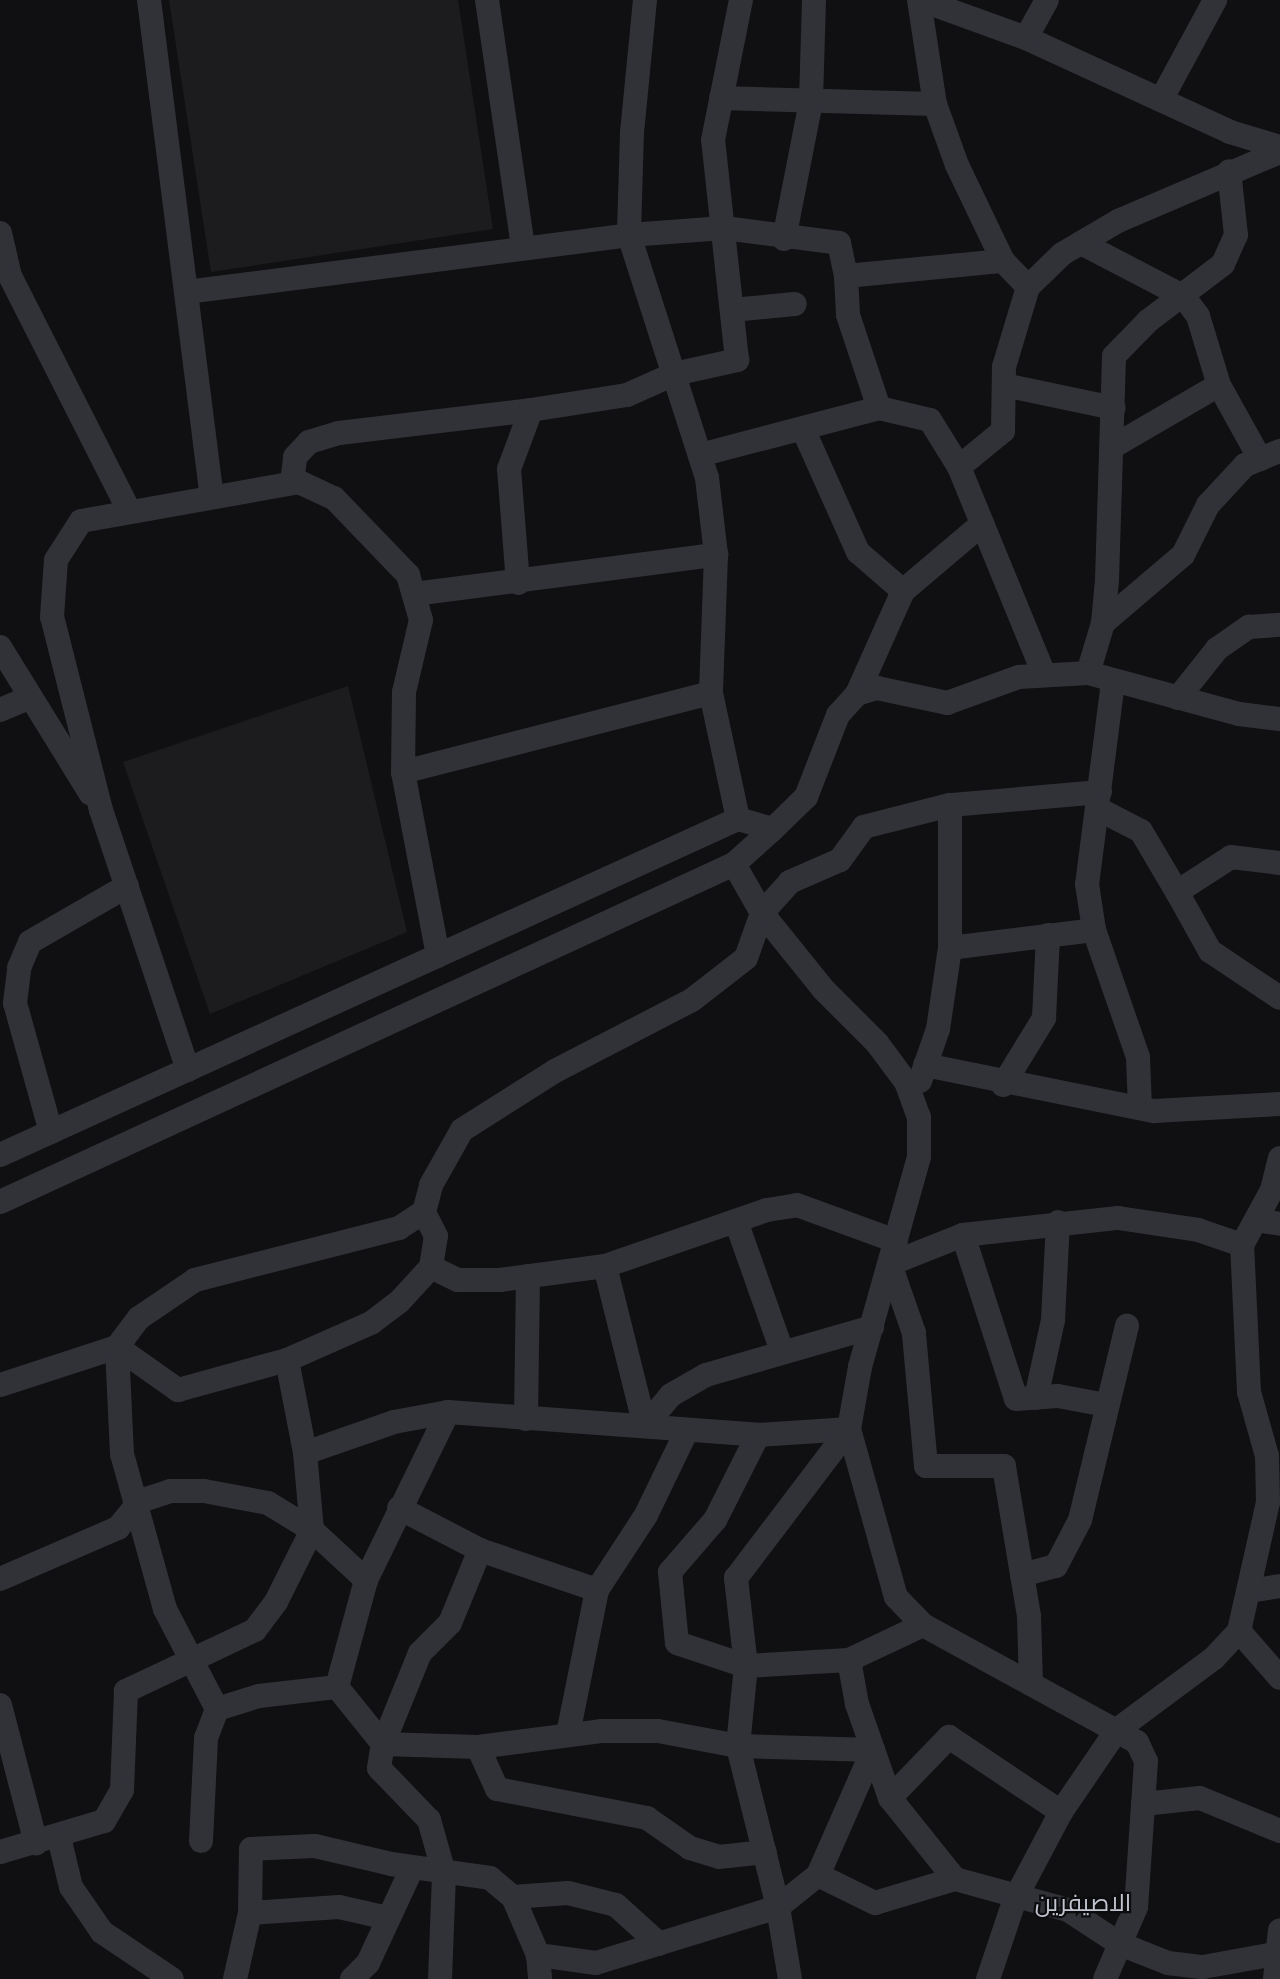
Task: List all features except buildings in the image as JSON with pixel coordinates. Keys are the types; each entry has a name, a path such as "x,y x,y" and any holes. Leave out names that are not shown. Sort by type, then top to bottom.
{"street":[{"path":"149,0 212,496"},
{"path":"488,0 523,248"},
{"path":"645,0 632,132 629,235 700,455 716,555 711,693 738,819"},
{"path":"292,483 295,457 309,442 339,433 531,410 627,395 674,374 737,360 713,140 741,0"},
{"path":"784,239 811,101 814,0"},
{"path":"1028,287 1004,261 935,104 920,0 1026,38 1161,100 1280,149"},
{"path":"1026,38 1047,0"},
{"path":"1161,100 1215,0"},
{"path":"721,98 935,104"},
{"path":"959,466 1004,431 1004,385 1028,287 1081,243 1229,171 1280,149"},
{"path":"1088,673 1103,623 1114,446 1114,356 1148,321 1183,297 1222,264 1236,235 1229,171"},
{"path":"186,292 629,235 724,228 784,239 839,243 846,276 848,315 879,408"},
{"path":"0,233 5,278 128,509"},
{"path":"1081,243 1183,297 1198,316 1219,385 1270,455 1245,465 1208,505 1183,555 1103,623"},
{"path":"846,276 1004,261"},
{"path":"732,310 795,304"},
{"path":"1004,385 1114,408"},
{"path":"1114,446 1219,385"},
{"path":"700,455 879,408 930,420 959,466 1044,674"},
{"path":"518,583 509,469 531,410"},
{"path":"803,429 858,552 903,591"},
{"path":"188,1070 101,810 52,617 56,560 81,521 128,509 292,483 334,498 408,575 421,620 404,692 403,772 438,956"},
{"path":"0,1202 734,864 806,797 838,715 857,694 903,591 982,524"},
{"path":"414,594 518,583 716,555"},
{"path":"1178,698 1217,649 1249,627 1280,625"},
{"path":"0,647 101,810"},
{"path":"857,694 898,689 947,703 1019,677 1088,673 1113,682 1178,698 1280,719"},
{"path":"1113,682 1087,884 1094,930 1138,1057 1140,1108"},
{"path":"403,772 711,693"},
{"path":"0,710 30,697"},
{"path":"117,1347 178,1390 287,1360 371,1323 431,1267 436,1236 424,1212 431,1185 462,1130 555,1071 692,1000 746,958 762,913 790,882 840,860 864,827 950,805 1099,800 1141,831 1209,951 1280,998"},
{"path":"913,1100 938,1029 950,948 950,805"},
{"path":"0,1155 738,819 773,829"},
{"path":"1177,892 1231,857 1280,863"},
{"path":"734,864 762,913 823,989 877,1042 913,1100 920,1117 920,1157 872,1327 849,1429 736,1578 746,1666 738,1746 778,1907 790,1979"},
{"path":"51,1132 15,1003 19,968 30,942 127,886"},
{"path":"950,948 1094,930"},
{"path":"1003,1085 1044,1018 1048,936"},
{"path":"925,1065 1003,1085 1140,1108 1196,1110 1280,1104"},
{"path":"988,1979 1015,1899 1060,1812 1117,1730 1214,1658 1239,1631 1268,1502 1273,1452 1248,1392 1242,1245 1256,1220 1279,1164"},
{"path":"431,1267 458,1280 528,1276 605,1266 797,1205 896,1241"},
{"path":"0,1385 117,1347 139,1318 195,1280 399,1228 424,1212"},
{"path":"890,1264 963,1235 1058,1222 1118,1218 1198,1230 1242,1245"},
{"path":"1256,1220 1280,1224"},
{"path":"1036,1398 1053,1320 1058,1222"},
{"path":"736,1224 782,1351"},
{"path":"963,1235 1016,1399 1036,1398 1106,1405"},
{"path":"890,1264 914,1333 926,1466 1004,1466 1022,1575 1031,1684"},
{"path":"605,1266 645,1426"},
{"path":"526,1419 528,1276"},
{"path":"1022,1575 1056,1566 1080,1520 1106,1405 1127,1326"},
{"path":"645,1426 671,1395 706,1375 782,1351 872,1327"},
{"path":"117,1347 123,1454 140,1501 165,1609 217,1709 206,1738 201,1841"},
{"path":"0,1852 48,1840 104,1821 122,1790 126,1690 255,1630 276,1602 312,1530 305,1453 287,1360"},
{"path":"305,1453 394,1422 448,1412 758,1435 849,1429"},
{"path":"337,1687 366,1580 399,1508 448,1412"},
{"path":"849,1429 896,1597 923,1625 1137,1742 1146,1761 1136,1907 1105,1979"},
{"path":"568,1734 597,1590 646,1515 687,1430"},
{"path":"758,1435 715,1520 670,1572 677,1643 746,1666 849,1660 923,1625"},
{"path":"0,1579 118,1528 140,1501 170,1491 204,1491 268,1503 312,1530 366,1580"},
{"path":"399,1508 480,1550 597,1590"},
{"path":"440,1979 444,1873 429,1820 379,1768 383,1744 420,1653 450,1623 480,1550"},
{"path":"1249,1592 1280,1586"},
{"path":"1239,1631 1280,1678"},
{"path":"849,1660 873,1750 890,1798 955,1879 1015,1899 1068,1910 1120,1944 1168,1963 1203,1967 1277,1953"},
{"path":"217,1709 259,1696 337,1687"},
{"path":"337,1687 383,1744 478,1747 568,1734 658,1731 738,1746 873,1750"},
{"path":"0,1705 48,1840 71,1887 102,1932 172,1979"},
{"path":"890,1798 949,1737 1060,1812"},
{"path":"478,1747 497,1789 646,1818 690,1848 719,1857 765,1852"},
{"path":"538,1955 596,1963 778,1907 818,1875 873,1750"},
{"path":"1143,1804 1200,1798 1280,1831"},
{"path":"235,1979 250,1912 251,1849 315,1846 412,1868 490,1878 513,1897 538,1955 540,1979"},
{"path":"352,1979 368,1963 412,1868"},
{"path":"818,1875 875,1903 955,1879"},
{"path":"513,1897 568,1893 616,1905 659,1944"},
{"path":"250,1912 339,1907 388,1918"},
{"path":"1275,1979 1280,1930"}],"shaded area":[{"path":"169,0 458,0 493,229 211,272"},
{"path":"348,686 407,932 210,1014 123,762"}],"district":[{"name":"الاصيفرين","path":"1083,1903"}]}
